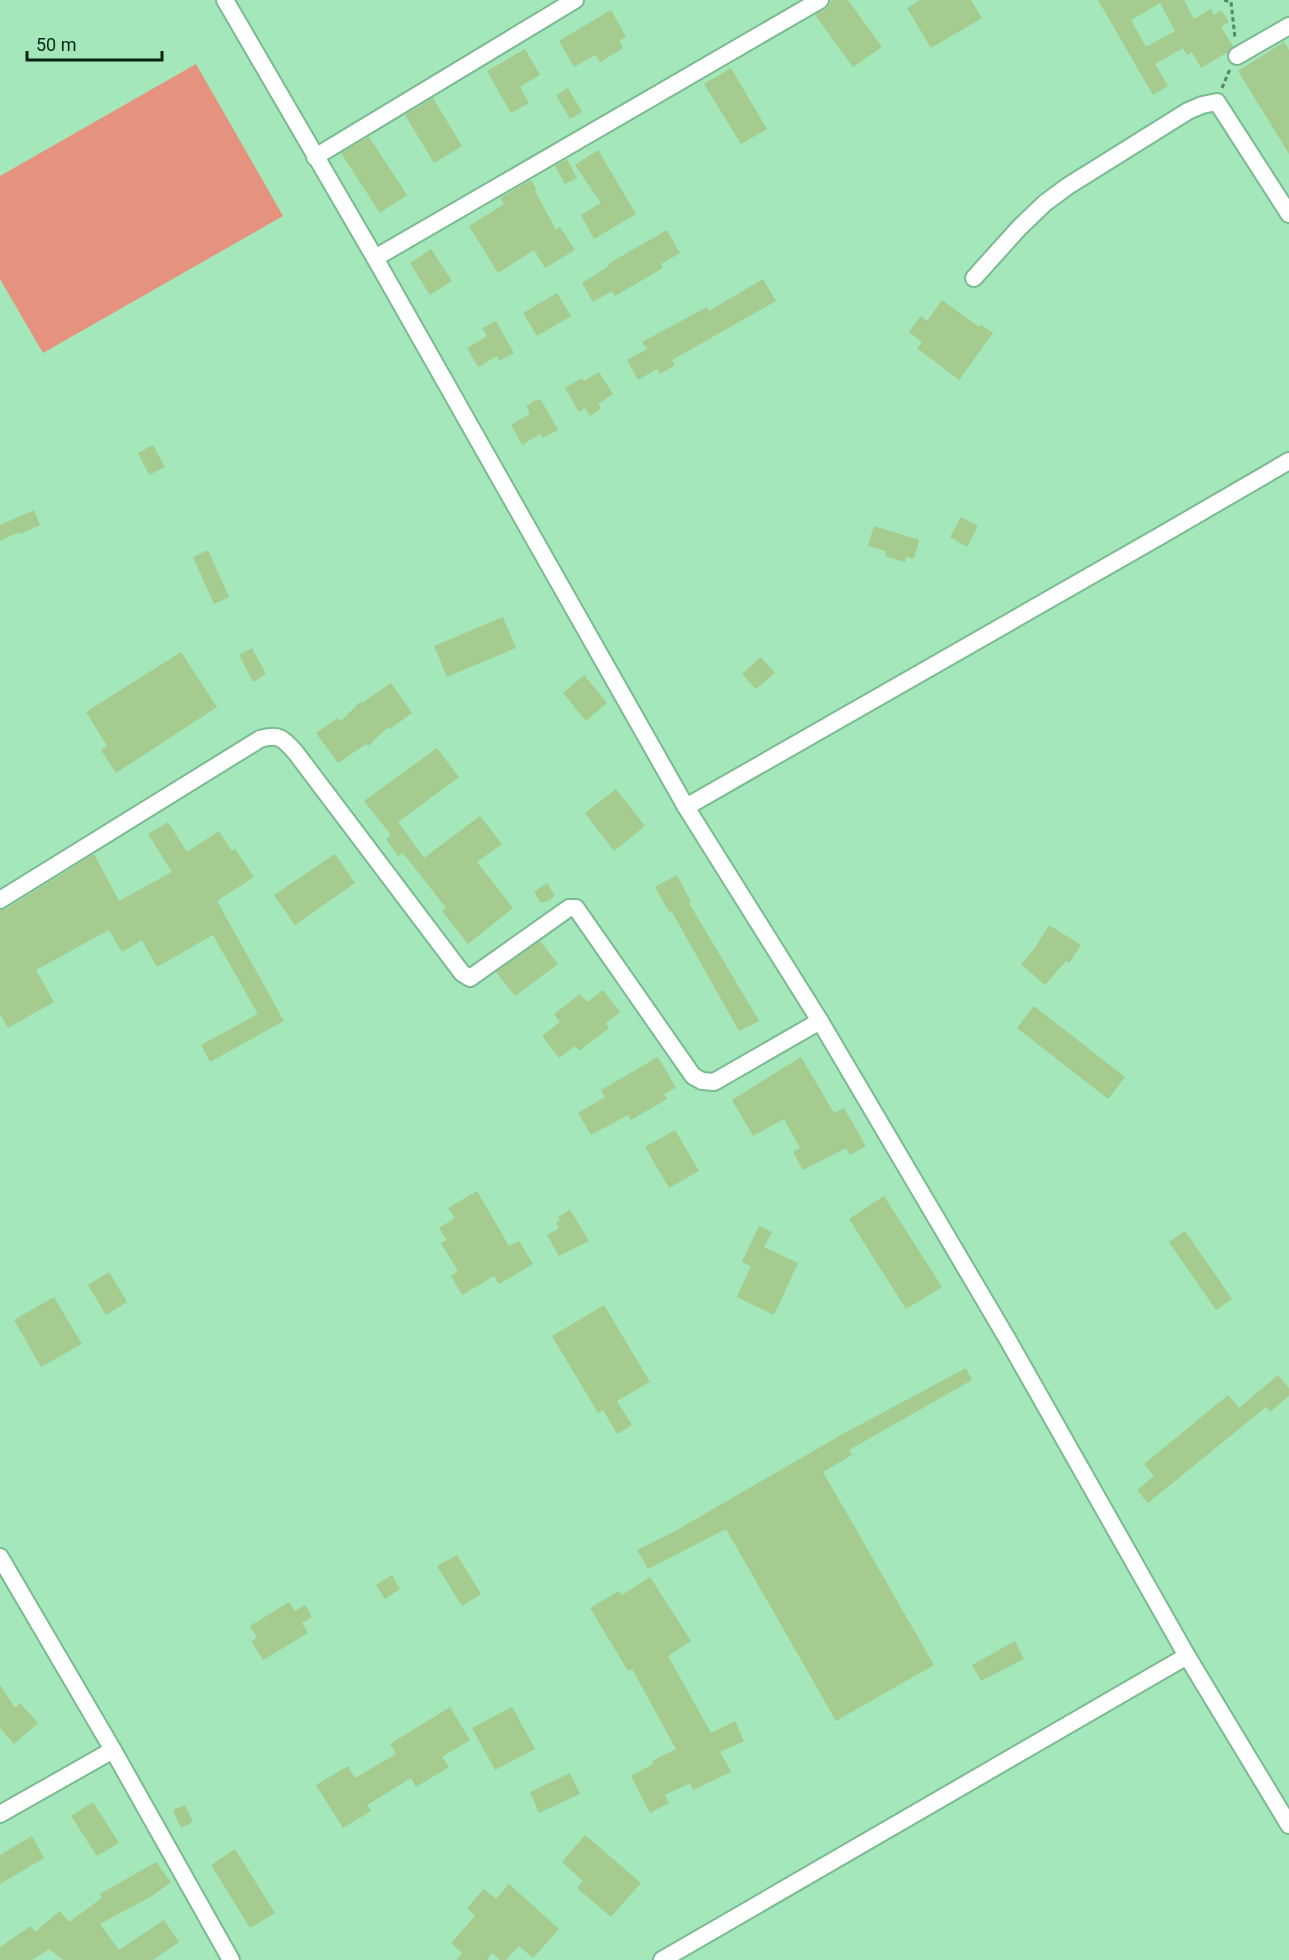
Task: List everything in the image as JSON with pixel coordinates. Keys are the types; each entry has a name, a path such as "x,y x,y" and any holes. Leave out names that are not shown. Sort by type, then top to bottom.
{"street":[{"path":"225,0 375,258 686,807 820,1021 1008,1340 1187,1656 1289,1825"},
{"path":"315,157 575,0"},
{"path":"375,258 820,0"},
{"path":"1237,56 1289,26"},
{"path":"974,278 1045,203 1188,111 1202,105 1217,102 1289,214"},
{"path":"686,807 1161,537 1289,461"},
{"path":"0,900 260,739 271,736 285,740 296,753 455,967 470,978 569,908 576,908 693,1076 702,1081 714,1082 820,1021"},
{"path":"0,1557 113,1750 231,1960"},
{"path":"662,1960 1187,1656"},
{"path":"0,1814 113,1750"}],"path":[{"path":"1217,102 1227,74 1237,56 1231,2 1224,0"}],"shaded area":[{"path":"196,64 283,216 43,353 0,279 0,176"}],"building":[{"path":"832,0 848,0 882,47 853,67 815,15 826,9"},
{"path":"920,0 971,0 982,18 931,48 907,8"},
{"path":"1098,0 1184,0 1194,19 1211,9 1214,15 1221,10 1229,22 1221,27 1233,46 1228,52 1201,68 1192,52 1187,55 1183,48 1155,64 1168,86 1153,95","holes":["1160,3 1175,31 1146,47 1131,20"]},
{"path":"611,10 626,37 619,41 623,48 600,62 595,55 574,67 559,41"},
{"path":"1284,42 1289,50 1289,154 1238,71"},
{"path":"525,49 540,75 520,87 529,103 511,113 487,71"},
{"path":"731,68 767,129 741,144 704,84"},
{"path":"568,88 582,112 570,119 556,95"},
{"path":"433,98 462,146 434,163 405,115"},
{"path":"369,137 407,195 380,213 341,153"},
{"path":"598,150 636,214 594,239 581,215 601,203 575,165"},
{"path":"567,159 577,178 565,184 555,166"},
{"path":"531,180 556,230 560,227 575,250 545,268 534,250 498,273 469,226 504,204 500,198"},
{"path":"667,230 680,253 661,264 663,268 615,296 612,291 593,302 582,283 609,266 608,264"},
{"path":"431,249 452,281 430,295 410,263"},
{"path":"763,279 776,301 672,360 675,365 660,374 657,369 638,380 627,360 647,349 642,342 707,307 709,311"},
{"path":"557,293 571,316 537,336 523,313"},
{"path":"942,300 979,327 981,325 993,333 959,380 917,348 922,342 909,332 921,316 927,321"},
{"path":"496,321 514,353 499,361 497,356 478,367 467,348 487,336 482,328"},
{"path":"599,372 613,394 598,404 601,409 590,416 585,408 579,412 565,388 582,378 584,381"},
{"path":"536,400 541,400 558,430 543,438 540,434 522,445 511,425 530,414 526,406"},
{"path":"153,445 165,467 149,475 138,453"},
{"path":"34,510 40,525 0,541 0,525"},
{"path":"961,517 978,526 967,547 950,537"},
{"path":"874,526 919,540 914,559 906,557 905,562 885,556 886,551 868,546"},
{"path":"208,550 229,597 214,604 193,557"},
{"path":"503,617 516,648 447,677 434,646"},
{"path":"252,648 266,674 253,682 239,655"},
{"path":"181,652 217,707 116,773 101,750 107,746 86,712"},
{"path":"761,657 775,673 756,689 742,674"},
{"path":"584,675 607,703 586,721 563,693"},
{"path":"391,683 412,713 390,729 388,727 368,746 366,744 338,763 316,733 338,718 341,721 361,701 362,703"},
{"path":"437,748 459,777 398,822 424,858 480,816 502,844 477,862 513,908 468,944 442,911 446,908 403,853 398,856 386,839 391,835 364,801"},
{"path":"616,789 645,826 614,851 585,813"},
{"path":"168,822 187,852 219,831 232,851 235,849 254,877 217,901 284,1021 210,1062 201,1045 258,1014 213,935 157,967 142,940 122,952 109,930 36,970 54,1002 8,1028 0,1014 0,910 6,909 94,854 119,901 172,872 148,834"},
{"path":"335,854 355,883 295,925 274,895"},
{"path":"677,875 691,902 689,903 759,1021 739,1031 672,912 670,913 655,887"},
{"path":"547,883 555,896 546,902 540,902 534,892"},
{"path":"1049,925 1081,945 1069,963 1066,961 1045,985 1021,964 1035,948"},
{"path":"540,941 558,964 515,996 496,972"},
{"path":"603,990 620,1012 606,1023 609,1028 579,1051 575,1046 559,1058 542,1036 560,1022 554,1014 580,994 587,1002"},
{"path":"1034,1006 1125,1077 1108,1099 1017,1028"},
{"path":"658,1057 676,1088 664,1094 667,1099 631,1120 628,1115 591,1135 578,1113 605,1097 601,1090"},
{"path":"801,1057 834,1113 844,1108 866,1146 850,1155 846,1148 803,1170 793,1152 800,1148 784,1119 753,1136 732,1100"},
{"path":"675,1130 699,1171 669,1188 645,1147"},
{"path":"477,1191 509,1246 519,1241 533,1264 499,1284 494,1276 462,1295 451,1276 458,1271 441,1243 447,1240 439,1228 455,1218 448,1208"},
{"path":"884,1196 942,1287 906,1309 849,1219"},
{"path":"570,1210 589,1241 559,1256 547,1235 559,1228 556,1223 560,1221 558,1217"},
{"path":"759,1226 772,1232 764,1247 798,1263 774,1315 737,1297 751,1266 742,1262"},
{"path":"1185,1231 1232,1299 1216,1310 1169,1242"},
{"path":"109,1272 127,1302 106,1315 88,1285"},
{"path":"54,1297 82,1344 41,1367 14,1320"},
{"path":"604,1305 650,1382 617,1401 632,1425 617,1434 603,1410 598,1413 552,1336"},
{"path":"966,1368 972,1380 849,1450 852,1455 823,1472 934,1665 836,1721 726,1529 648,1569 637,1550 677,1530 841,1435"},
{"path":"1278,1375 1289,1388 1289,1396 1270,1412 1266,1407 1148,1503 1137,1490 1154,1476 1144,1464 1228,1395 1239,1408"},
{"path":"457,1555 481,1594 462,1606 437,1566"},
{"path":"392,1575 400,1589 385,1599 376,1585"},
{"path":"650,1577 691,1641 668,1656 711,1733 735,1721 744,1741 720,1752 731,1772 693,1790 690,1783 665,1795 669,1803 650,1813 631,1776 653,1764 652,1761 676,1749 632,1669 628,1671 590,1608 619,1591 622,1595"},
{"path":"289,1602 295,1611 305,1605 312,1617 302,1623 308,1633 263,1660 251,1641 257,1638 250,1626"},
{"path":"1015,1641 1024,1659 981,1681 972,1665"},
{"path":"0,1685 15,1708 20,1703 38,1723 14,1744 0,1728"},
{"path":"450,1707 470,1740 442,1757 449,1767 416,1787 411,1778 367,1805 371,1811 343,1828 316,1785 348,1766 355,1778 396,1754 390,1744"},
{"path":"512,1707 535,1749 495,1770 472,1728"},
{"path":"570,1773 580,1794 539,1813 530,1792"},
{"path":"93,1802 119,1843 97,1856 71,1816"},
{"path":"185,1805 193,1822 181,1828 173,1810"},
{"path":"585,1835 641,1883 611,1917 577,1888 583,1881 562,1862"},
{"path":"32,1836 44,1858 0,1884 0,1855"},
{"path":"235,1849 275,1913 250,1928 211,1865"},
{"path":"156,1862 171,1882 152,1896 100,1924 119,1950 164,1920 179,1942 153,1960 63,1960 49,1949 32,1960 0,1960 0,1947 31,1926 35,1932 60,1911 69,1922 102,1898 100,1894"},
{"path":"509,1884 559,1929 533,1958 519,1946 506,1960 500,1960 492,1953 487,1960 456,1960 462,1953 451,1943 475,1916 467,1908 484,1889 496,1899"}]}
